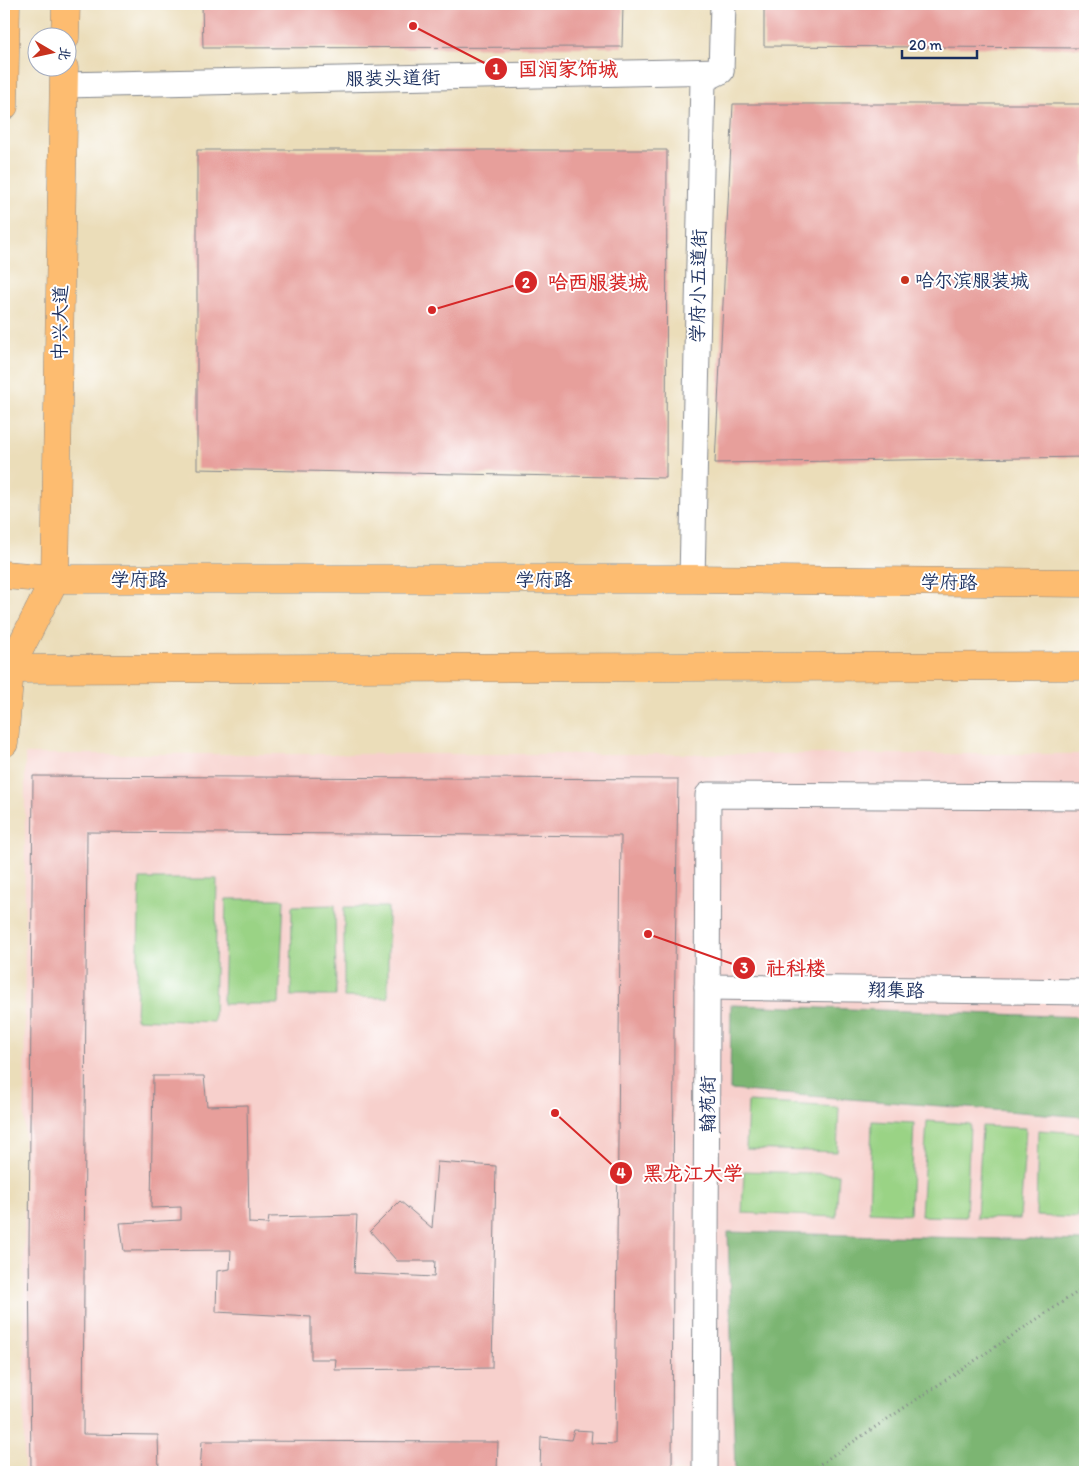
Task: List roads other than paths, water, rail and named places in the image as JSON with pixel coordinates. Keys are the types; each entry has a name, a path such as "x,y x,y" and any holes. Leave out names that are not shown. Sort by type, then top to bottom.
{"main road":[{"path":"4,106 6,4"},
{"path":"65,28 66,4"},
{"name":"中兴大道","path":"55,579 64,78"},
{"name":"学府路","path":"4,575 55,579 692,579 1085,583"},
{"path":"4,743 7,669 55,579"},
{"path":"7,669 1085,666"}],"street":[{"path":"721,71 724,4"},
{"name":"服装头道街","path":"78,76 721,71"},
{"name":"学府小五道街","path":"692,579 703,80 721,71"},
{"name":"翰苑街","path":"705,1472 708,795 1085,797"},
{"name":"翔集路","path":"707,987 1085,992"}],"place":[{"name":"国润家饰城","path":"413,26"},
{"name":"哈尔滨服装城","path":"905,280"},
{"name":"哈西服装城","path":"432,310"},
{"name":"社科楼","path":"648,934"},
{"name":"黑龙江大学","path":"555,1113"}]}
